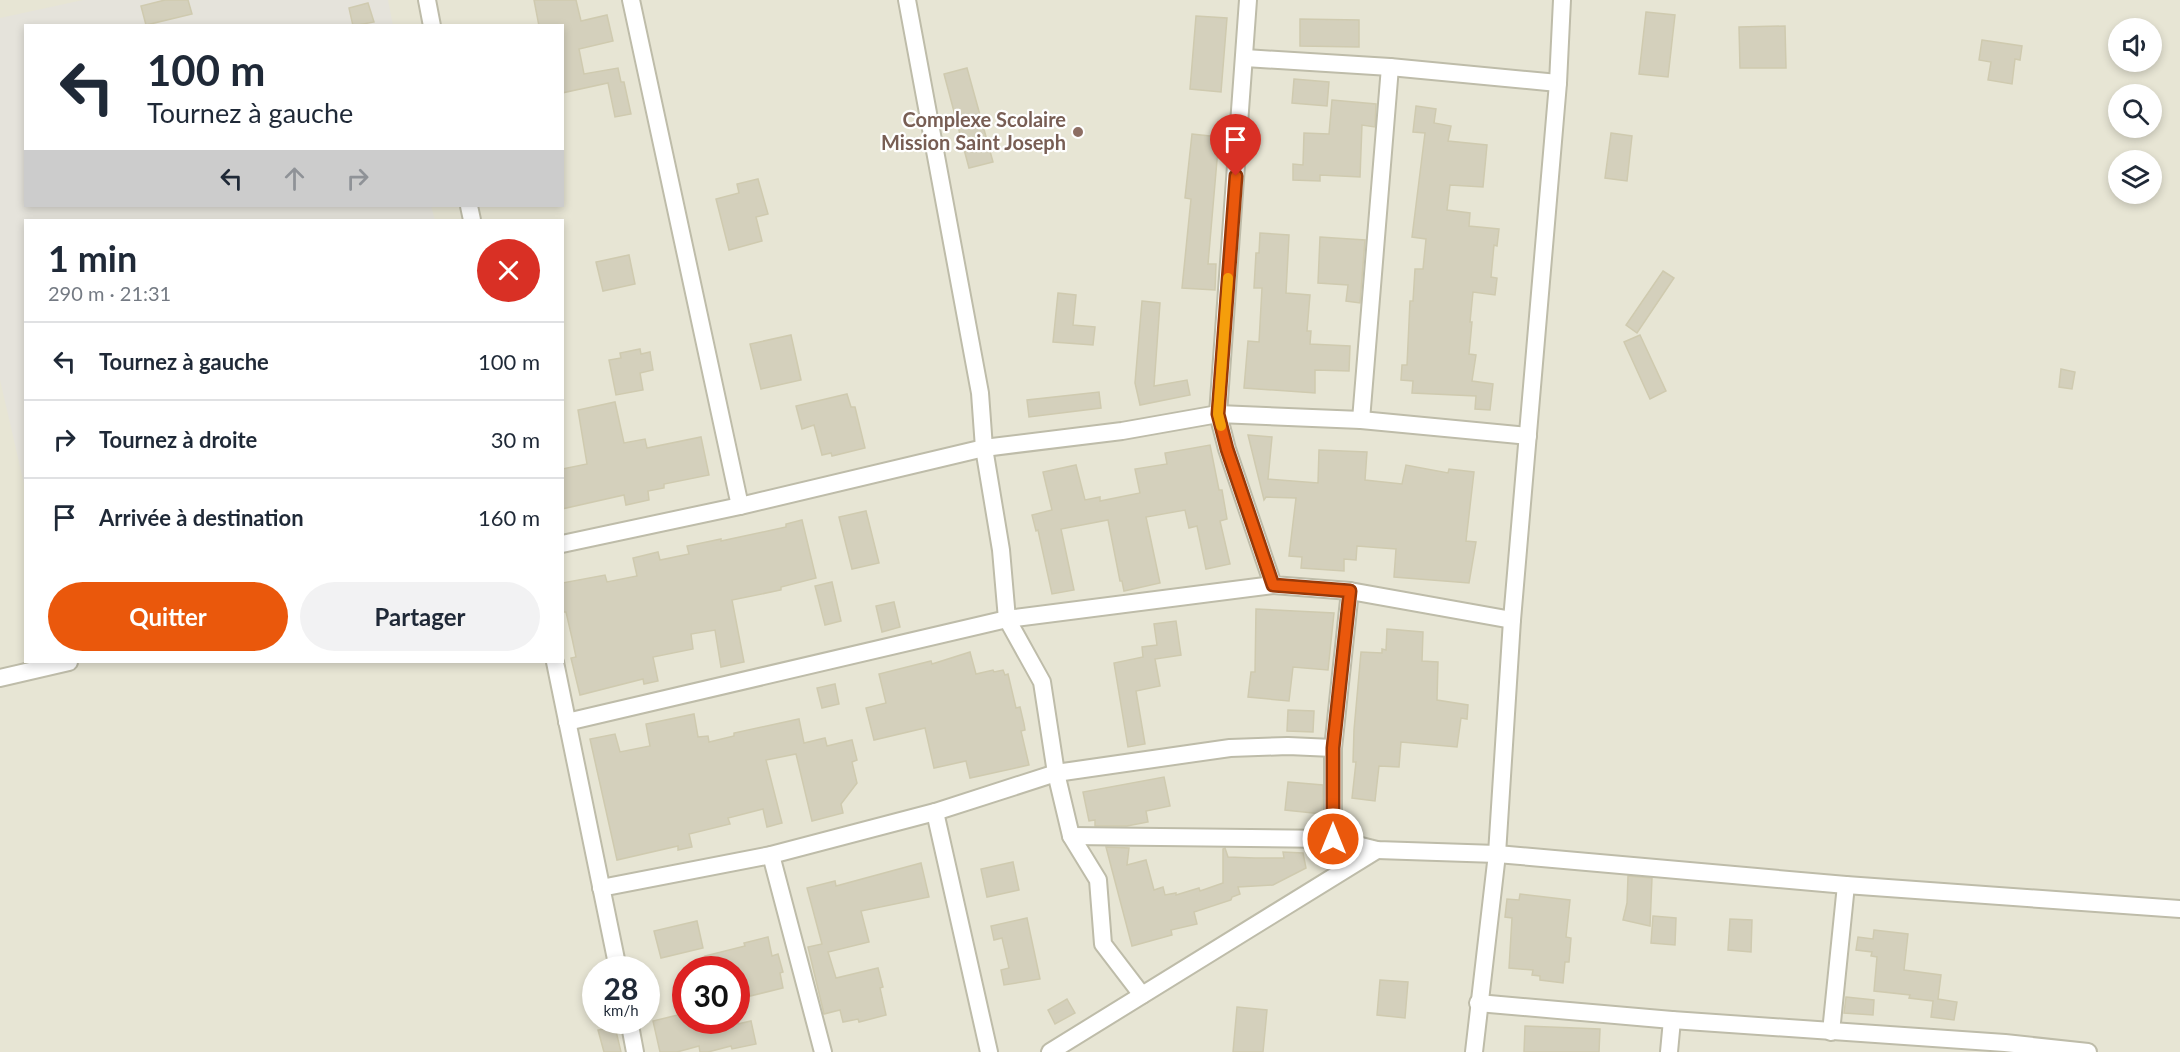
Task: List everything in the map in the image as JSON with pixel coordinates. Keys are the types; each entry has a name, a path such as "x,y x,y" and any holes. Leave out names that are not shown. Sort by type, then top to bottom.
{"street":[{"path":"427,0 432,24"},
{"path":"631,0 740,506"},
{"path":"907,0 980,393 984,448 1001,550 1007,619 1042,682 1056,773 1071,836 1098,880 1103,944 1142,995"},
{"path":"1248,0 1218,414 1227,449 1273,585"},
{"path":"1474,1052 1497,854 1512,620 1558,84 1562,0"},
{"path":"1245,58 1390,67 1558,84"},
{"path":"1361,420 1390,67"},
{"path":"564,544 740,506 984,448 1122,431 1218,414 1361,420 1528,436"},
{"path":"567,722 1007,619 1273,585 1350,591 1512,620"},
{"path":"1333,839 1333,748 1350,591"},
{"path":"0,678 65,663"},
{"path":"555,663 615,956"},
{"path":"601,888 771,855 935,812 1056,773 1230,748 1288,746 1333,748"},
{"path":"935,812 988,1052"},
{"path":"1071,836 1333,839 1377,850 1497,854 1846,885 2180,909"},
{"path":"1050,1052 1377,850"},
{"path":"771,855 823,1052"},
{"path":"1831,1032 1846,885"},
{"path":"1478,1003 2004,1048 2088,1052"},
{"path":"1669,1052 1672,1020"},
{"path":"632,1034 635,1052"}],"shaded area":[{"path":"0,0 2180,0 2180,1052 0,1052"},
{"path":"83,0 388,0 393,24 24,24 24,207 431,207 435,219 24,219 24,484 0,380 0,18"}],"building":[{"path":"165,0 188,0 192,14 146,24 141,6"},
{"path":"534,0 576,0 581,21 607,15 613,41 579,49 584,74 618,68 621,82 624,82 631,114 615,117 608,83 564,93 564,24 539,24"},
{"path":"368,3 374,22 353,24 349,8"},
{"path":"1646,12 1675,15 1668,77 1639,74"},
{"path":"1196,16 1227,18 1221,92 1190,89"},
{"path":"1300,19 1359,20 1359,47 1300,46"},
{"path":"1785,26 1786,68 1740,68 1739,27"},
{"path":"1982,40 2022,46 2020,60 2015,59 2012,84 1988,80 1991,62 1979,60"},
{"path":"967,68 993,162 969,168 944,74"},
{"path":"1294,79 1329,82 1327,106 1292,103"},
{"path":"1332,100 1376,104 1375,127 1362,125 1360,177 1320,175 1320,181 1293,180 1293,164 1303,165 1304,133 1329,134"},
{"path":"1416,106 1436,109 1434,123 1451,126 1448,141 1487,145 1483,187 1450,185 1447,210 1470,213 1469,226 1499,229 1497,246 1494,245 1491,277 1497,278 1495,295 1473,292 1470,322 1472,322 1469,354 1476,355 1472,381 1493,384 1490,410 1475,409 1476,396 1412,393 1413,381 1401,380 1402,365 1407,365 1410,301 1413,301 1415,269 1423,269 1426,239 1412,237 1425,133 1413,132"},
{"path":"1611,133 1632,136 1627,181 1605,178"},
{"path":"1192,134 1219,137 1208,264 1216,264 1215,290 1182,288 1191,199 1185,198"},
{"path":"758,179 768,214 756,217 762,241 729,250 716,199 739,193 737,184"},
{"path":"1260,233 1289,235 1286,293 1310,295 1307,331 1311,331 1310,344 1350,346 1349,371 1315,370 1315,393 1244,388 1248,341 1259,342 1262,288 1254,288 1256,253 1259,253"},
{"path":"1320,237 1365,240 1360,303 1346,301 1348,285 1318,283"},
{"path":"629,255 635,284 603,291 596,262"},
{"path":"1663,271 1674,278 1637,333 1626,325"},
{"path":"1058,293 1076,295 1073,325 1095,327 1093,345 1053,342"},
{"path":"1142,301 1160,303 1154,386 1187,380 1190,395 1140,405 1135,383"},
{"path":"791,335 801,380 761,389 750,344"},
{"path":"1640,335 1666,391 1650,399 1624,342"},
{"path":"640,349 641,354 650,352 653,370 640,373 643,390 616,395 609,360 621,358 620,353"},
{"path":"2061,369 2075,372 2072,389 2059,387"},
{"path":"1099,392 1101,408 1029,417 1027,400"},
{"path":"847,394 851,407 855,407 865,448 832,456 831,453 822,455 814,425 802,429 796,406"},
{"path":"615,402 624,443 645,439 647,448 701,437 709,475 664,484 664,488 648,491 649,500 626,505 624,495 564,509 564,469 587,464 578,410"},
{"path":"1248,435 1272,437 1268,479 1318,483 1319,450 1367,452 1365,480 1402,484 1406,465 1448,473 1449,469 1474,472 1466,541 1476,542 1469,583 1394,577 1396,549 1357,546 1356,560 1344,559 1344,571 1301,568 1302,557 1289,556 1296,498 1266,497 1264,500"},
{"path":"1210,445 1227,519 1220,521 1230,564 1206,569 1197,526 1189,528 1185,510 1146,517 1160,583 1124,591 1108,520 1061,529 1074,590 1052,594 1038,530 1036,531 1032,515 1052,510 1043,472 1076,465 1085,500 1100,497 1100,501 1140,493 1135,469 1167,464 1165,453"},
{"path":"866,511 879,563 852,569 839,517"},
{"path":"802,520 816,578 781,587 781,590 732,600 744,662 721,667 715,630 691,634 693,649 653,657 658,681 644,684 643,679 580,695 571,658 576,657 566,612 564,612 564,583 605,575 607,582 637,576 633,558 658,552 660,560 689,554 687,546 786,527 786,524"},
{"path":"832,582 841,621 825,625 815,586"},
{"path":"894,602 900,627 882,632 876,606"},
{"path":"1256,609 1334,613 1328,670 1293,667 1289,701 1248,697 1251,672 1255,672"},
{"path":"1176,621 1181,655 1155,659 1160,686 1136,691 1145,744 1128,747 1114,663 1143,657 1142,647 1157,645 1154,624"},
{"path":"1387,629 1423,632 1422,661 1438,662 1437,700 1468,705 1467,719 1461,718 1457,747 1401,742 1399,767 1379,766 1375,801 1352,798 1356,762 1353,762 1354,730 1361,652 1382,653 1382,649 1386,650"},
{"path":"970,652 976,674 1003,670 1005,675 1008,674 1016,708 1020,707 1024,724 1025,730 1021,731 1029,765 970,778 966,761 934,768 925,728 874,740 866,708 886,703 879,674 931,661 932,664"},
{"path":"835,684 839,704 822,708 817,688"},
{"path":"1288,710 1314,711 1313,732 1287,731"},
{"path":"694,714 698,737 708,736 709,742 734,736 734,733 799,719 804,743 825,738 827,746 852,740 857,760 852,762 857,783 841,804 843,813 812,821 796,754 766,760 782,823 767,827 763,809 728,818 730,824 689,834 692,847 678,850 678,846 617,860 590,739 615,734 620,752 650,746 646,724"},
{"path":"1164,777 1170,806 1146,811 1148,822 1127,826 1095,826 1095,820 1089,821 1083,792"},
{"path":"1288,782 1323,785 1322,814 1285,810"},
{"path":"1106,847 1129,848 1127,865 1146,860 1154,890 1163,887 1165,895 1176,893 1176,895 1199,888 1200,891 1223,883 1223,849 1225,848 1228,857 1284,858 1283,852 1303,853 1306,868 1273,885 1238,887 1240,894 1232,897 1231,900 1194,912 1197,924 1171,930 1172,935 1132,946"},
{"path":"1013,862 1019,890 987,897 981,869"},
{"path":"921,863 929,897 861,911 869,942 828,952 836,978 878,968 886,1015 859,1022 858,1019 843,1022 840,1010 824,1014 808,947 822,944 807,888 835,881 836,886"},
{"path":"1628,876 1652,878 1650,926 1623,920 1627,903"},
{"path":"1520,894 1570,900 1566,937 1571,938 1569,962 1565,962 1563,983 1540,980 1540,976 1532,975 1533,970 1509,968 1512,918 1505,917 1507,899 1519,900"},
{"path":"1653,916 1676,918 1675,945 1651,943"},
{"path":"1027,918 1040,979 1004,985 1001,970 1009,968 1002,938 994,940 991,926"},
{"path":"1730,919 1752,920 1751,952 1728,950"},
{"path":"697,921 703,948 661,958 654,931"},
{"path":"1874,930 1908,934 1904,970 1941,975 1938,999 1957,1002 1954,1020 1931,1017 1933,1001 1909,998 1910,995 1874,991 1877,957 1871,956 1872,952 1856,950 1858,937 1873,939"},
{"path":"768,937 772,956 778,954 783,972 780,973 783,988 750,996 750,956 705,956 745,946 744,943"},
{"path":"1380,980 1408,982 1405,1018 1377,1015"},
{"path":"1846,997 1874,1000 1873,1015 1844,1013"},
{"path":"1067,999 1075,1013 1055,1024 1048,1010"},
{"path":"1237,1007 1267,1010 1263,1052 1233,1052"},
{"path":"672,1016 672,1034 750,1034 751,1021 756,1044 732,1049 731,1046 708,1052 700,1052 699,1046 677,1052 660,1052 656,1034 660,1034 660,1019"},
{"path":"1525,1026 1600,1029 1599,1052 1524,1052"},
{"path":"599,1034 617,1034 621,1052 604,1052"}],"slow traffic":[{"path":"1221,426 1218,414 1228,278"}],"place":[{"name":"Complexe Scolaire Mission Saint Joseph","path":"1078,132"}],"route":[{"path":"1236,176 1218,414 1227,449 1273,585 1350,591 1333,748 1333,839"}]}
